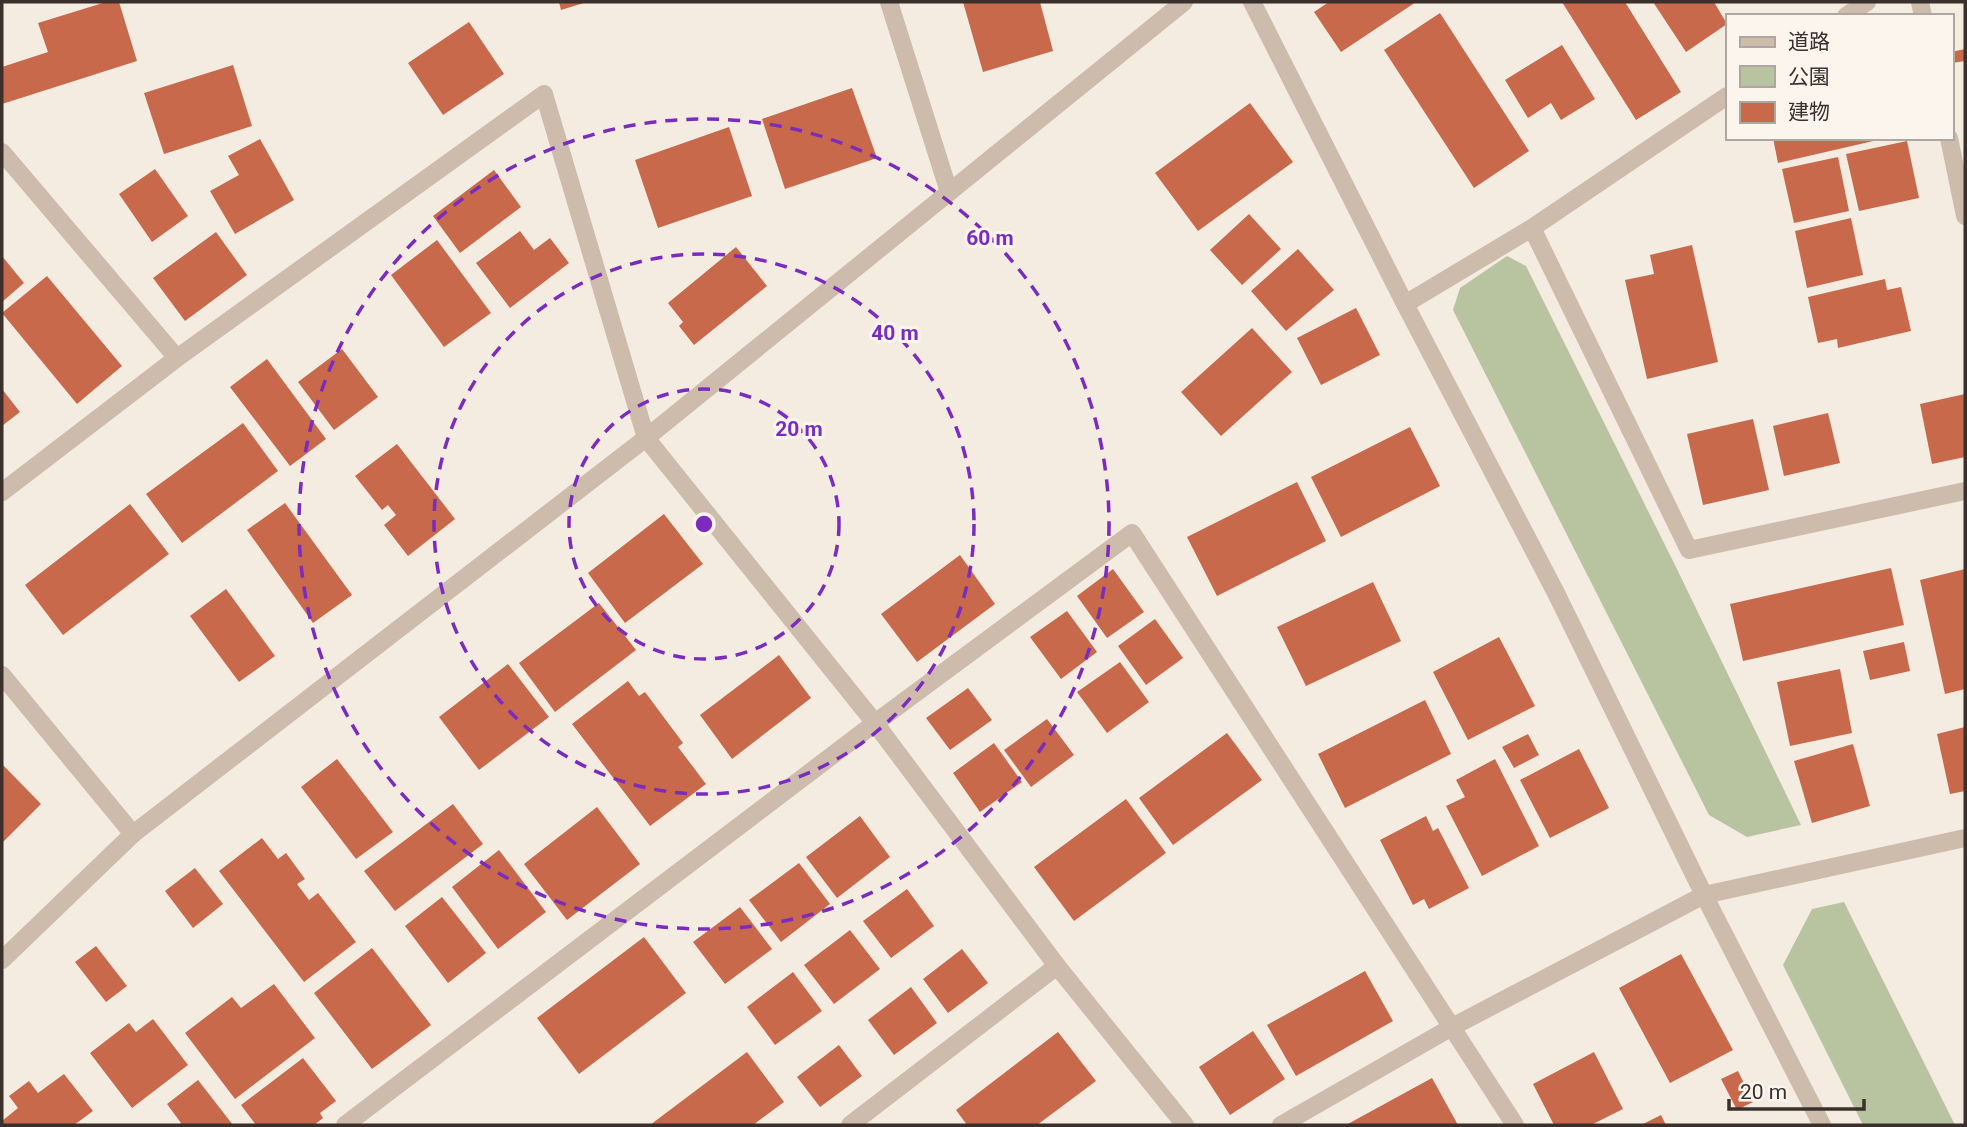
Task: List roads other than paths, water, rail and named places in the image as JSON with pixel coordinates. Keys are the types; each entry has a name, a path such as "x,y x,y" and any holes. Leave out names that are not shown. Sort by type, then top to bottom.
{"street":[{"path":"889,2 949,192"},
{"path":"2,960 133,834 646,438 1184,2"},
{"path":"1252,2 1556,593 1704,895 1822,1125"},
{"path":"1849,14 1867,2"},
{"path":"2,492 177,358 544,94 646,438 875,723 1057,966 1185,1125"},
{"path":"1405,304 1532,228 1726,97"},
{"path":"1949,140 1965,216"},
{"path":"2,152 177,358"},
{"path":"1532,228 1689,550 1965,491"},
{"path":"345,1125 875,723 1132,533 1515,1125"},
{"path":"2,675 133,834"},
{"path":"1281,1125 1452,1027 1704,895 1965,838"},
{"path":"850,1125 1057,966"}]}
